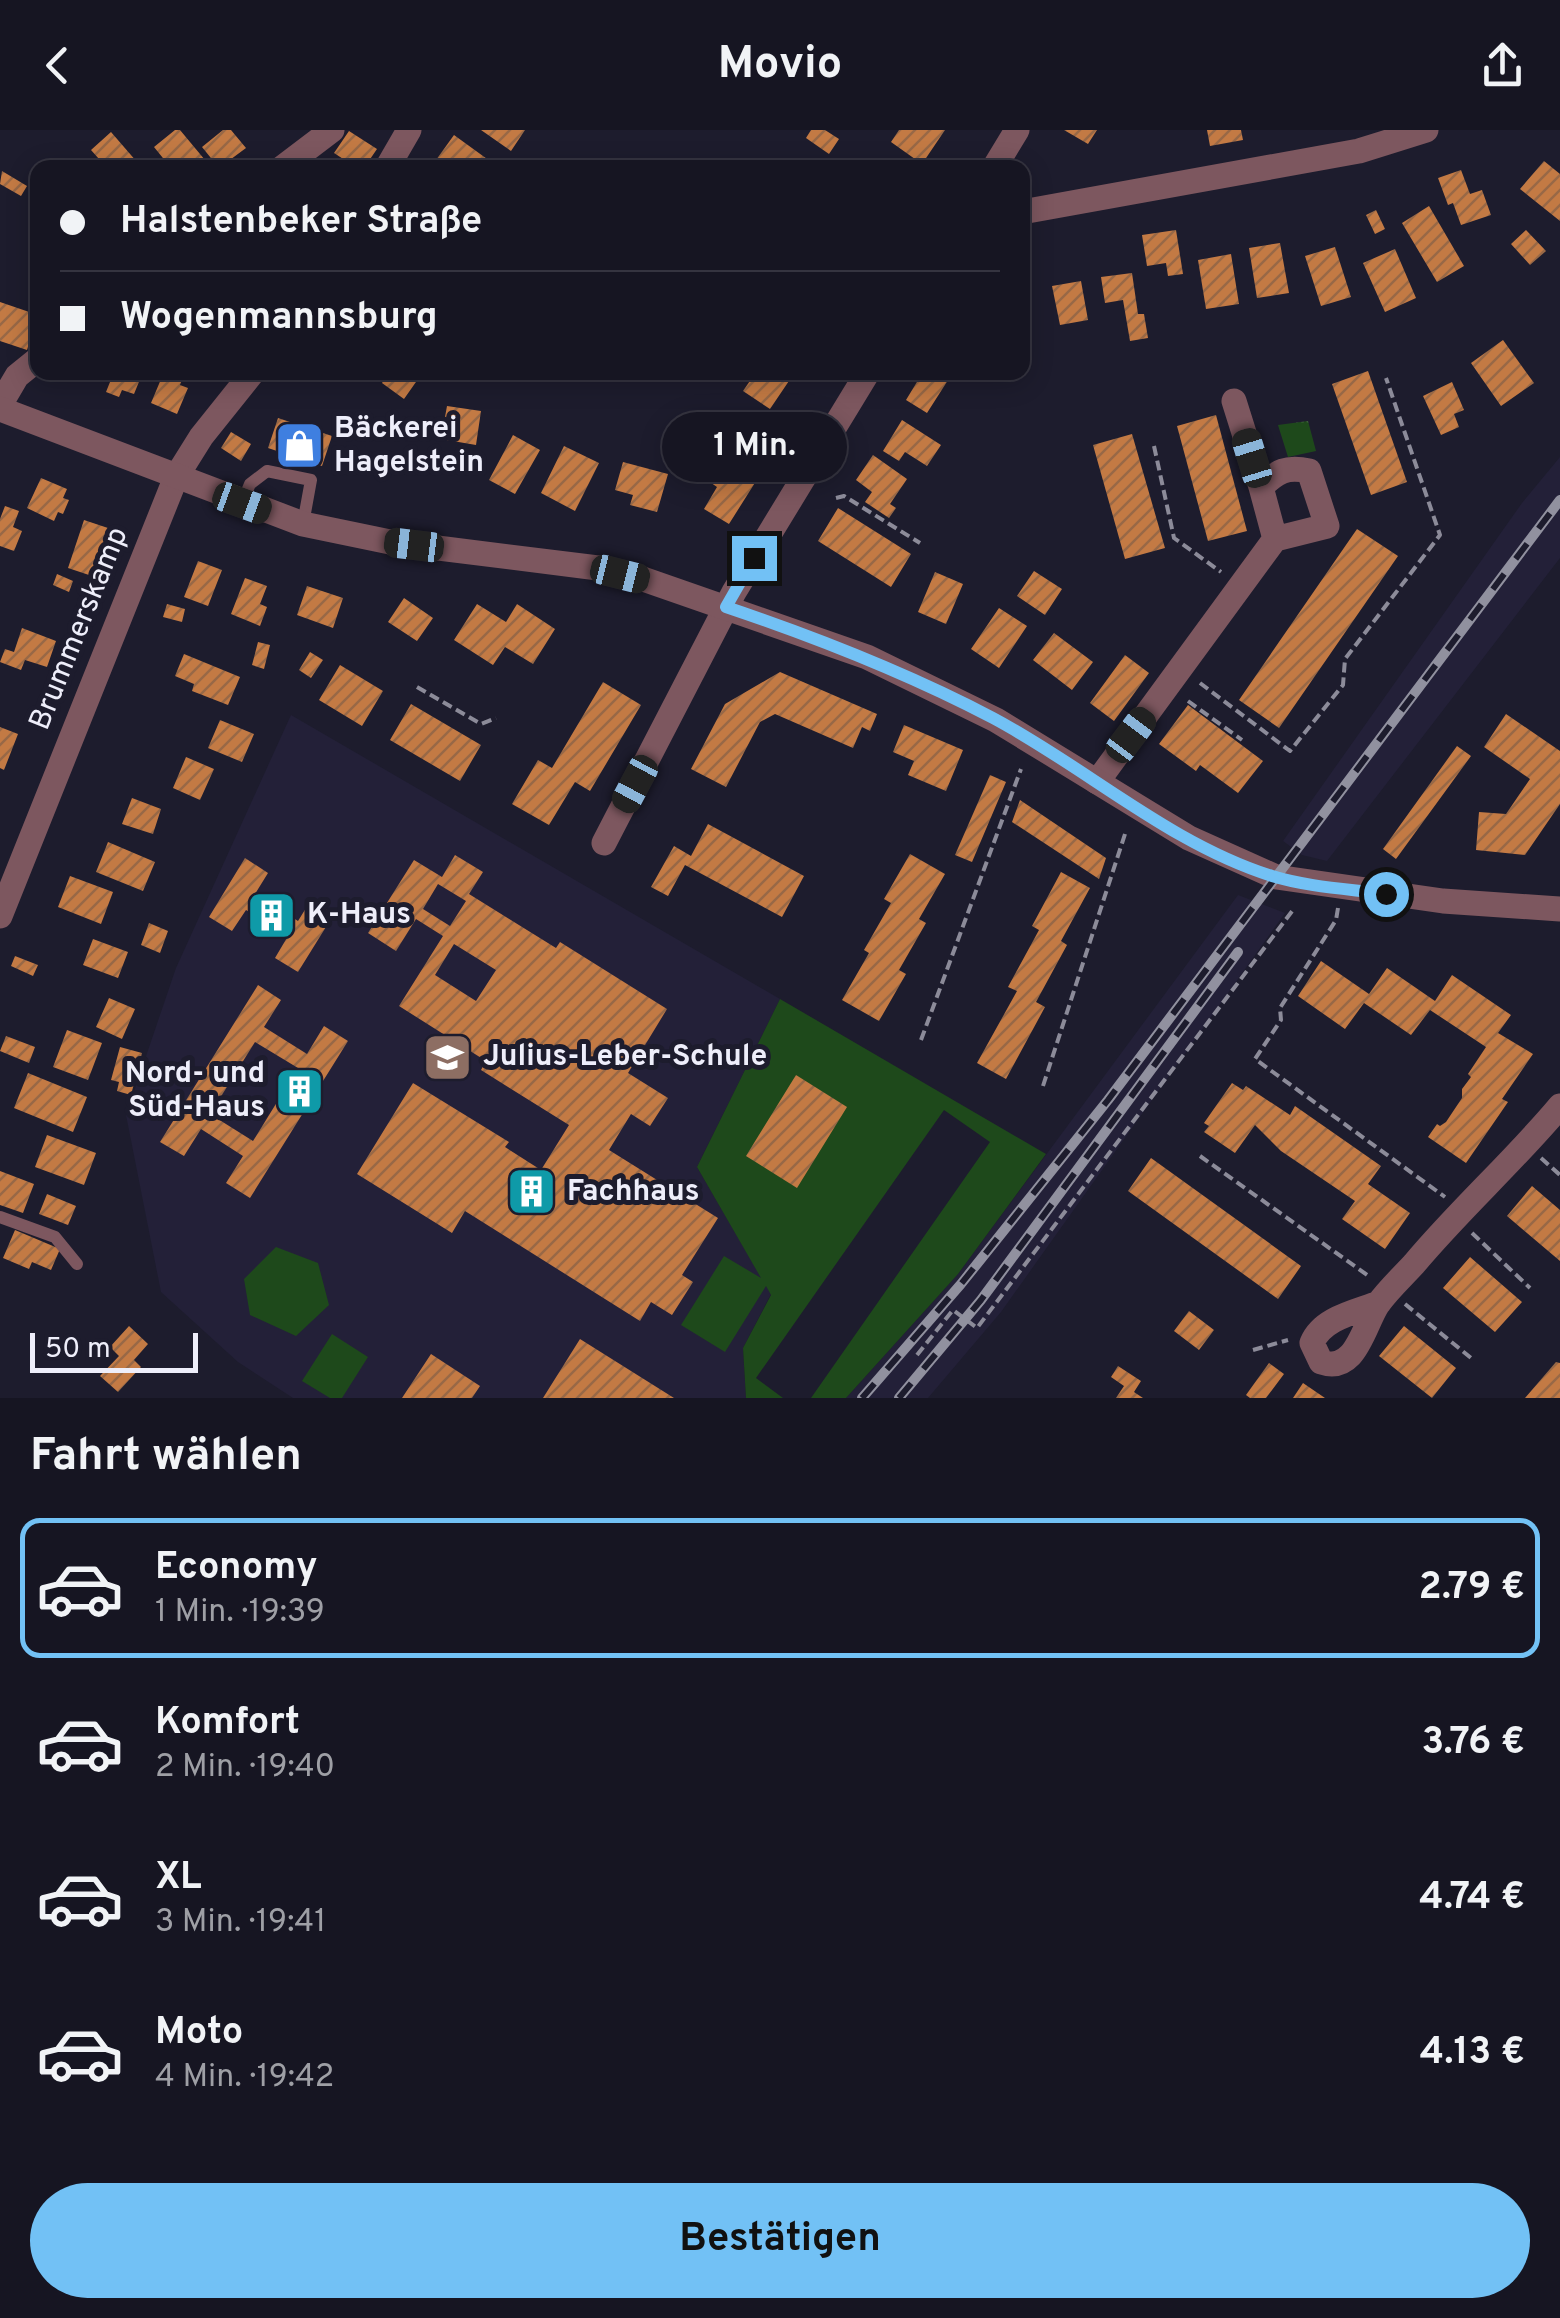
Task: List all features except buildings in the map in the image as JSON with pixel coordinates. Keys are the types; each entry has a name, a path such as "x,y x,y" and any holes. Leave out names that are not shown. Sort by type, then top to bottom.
{"street":[{"path":"293,160 332,130"},
{"path":"392,160 409,130"},
{"path":"999,160 1017,130"},
{"path":"1030,211 1359,151 1426,130"},
{"path":"30,365 17,376 0,407 303,524 381,541 598,568 726,607 867,657 996,720 1189,838 1276,877 1479,904 1560,908"},
{"name":"Brummerskamp","path":"0,916 176,477 247,380"},
{"path":"604,843 726,607 863,380"},
{"path":"1234,401 1275,539"},
{"path":"1096,782 1275,539 1327,526 1310,470 1291,467 1275,473 1261,488"},
{"path":"1384,1297 1316,1332 1312,1343 1320,1362 1343,1363 1352,1354 1384,1297 1458,1212 1560,1106"}],"lane":[{"path":"242,503 250,484 267,470 310,480 303,524"},
{"path":"0,1217 55,1238 77,1264"}],"path":[{"path":"1174,677 1290,751 1343,685 1345,659 1440,535 1386,378"},
{"path":"1154,446 1174,538 1241,586"},
{"path":"836,498 844,496 920,543"},
{"path":"1174,677 1242,740"},
{"path":"416,687 481,724 496,718"},
{"path":"921,1040 1021,769"},
{"path":"1043,1086 1125,834"},
{"path":"1340,888 1336,920 1280,1008 1281,1020 1255,1059 1458,1212 1530,1288"},
{"path":"917,1355 953,1310 976,1328 1293,910"},
{"path":"1200,1156 1384,1297 1471,1358"},
{"path":"1253,1350 1316,1332"}],"shaded area":[{"path":"1560,457 1560,558 1327,861 1302,855 1283,841 1522,503"},
{"name":"Julius-Leber-Schule","path":"291,715 780,999 697,1167 771,1294 743,1348 746,1398 293,1398 238,1362 161,1292 126,1115 176,968"},
{"path":"1238,895 1285,913 1001,1312 928,1398 846,1398 958,1274"}],"green space":[{"path":"1308,421 1316,451 1288,457 1278,425"},
{"path":"780,999 1046,1154 958,1274 846,1398 811,1398 990,1142 944,1110 756,1378 783,1398 746,1398 743,1348 771,1295 766,1286 725,1352 681,1325 724,1256 761,1278 697,1167"},
{"path":"276,1247 318,1263 329,1305 296,1336 250,1315 244,1279"},
{"path":"332,1334 368,1357 342,1398 330,1398 302,1381"}],"railway":[{"path":"862,1398 961,1284 1108,1100 1560,500"},
{"path":"899,1398 981,1300 1238,952"}],"place":[{"name":"Bäckerei Hagelstein","path":"299,446"},
{"name":"K-Haus","path":"272,915"},
{"name":"Julius-Leber-Schule","path":"448,1057"},
{"name":"Nord- und Süd-Haus","path":"300,1091"},
{"name":"Fachhaus","path":"532,1192"}],"route":[{"path":"754,558 726,607 867,657 996,720 1189,838 1237,862 1276,877 1386,894"}]}
